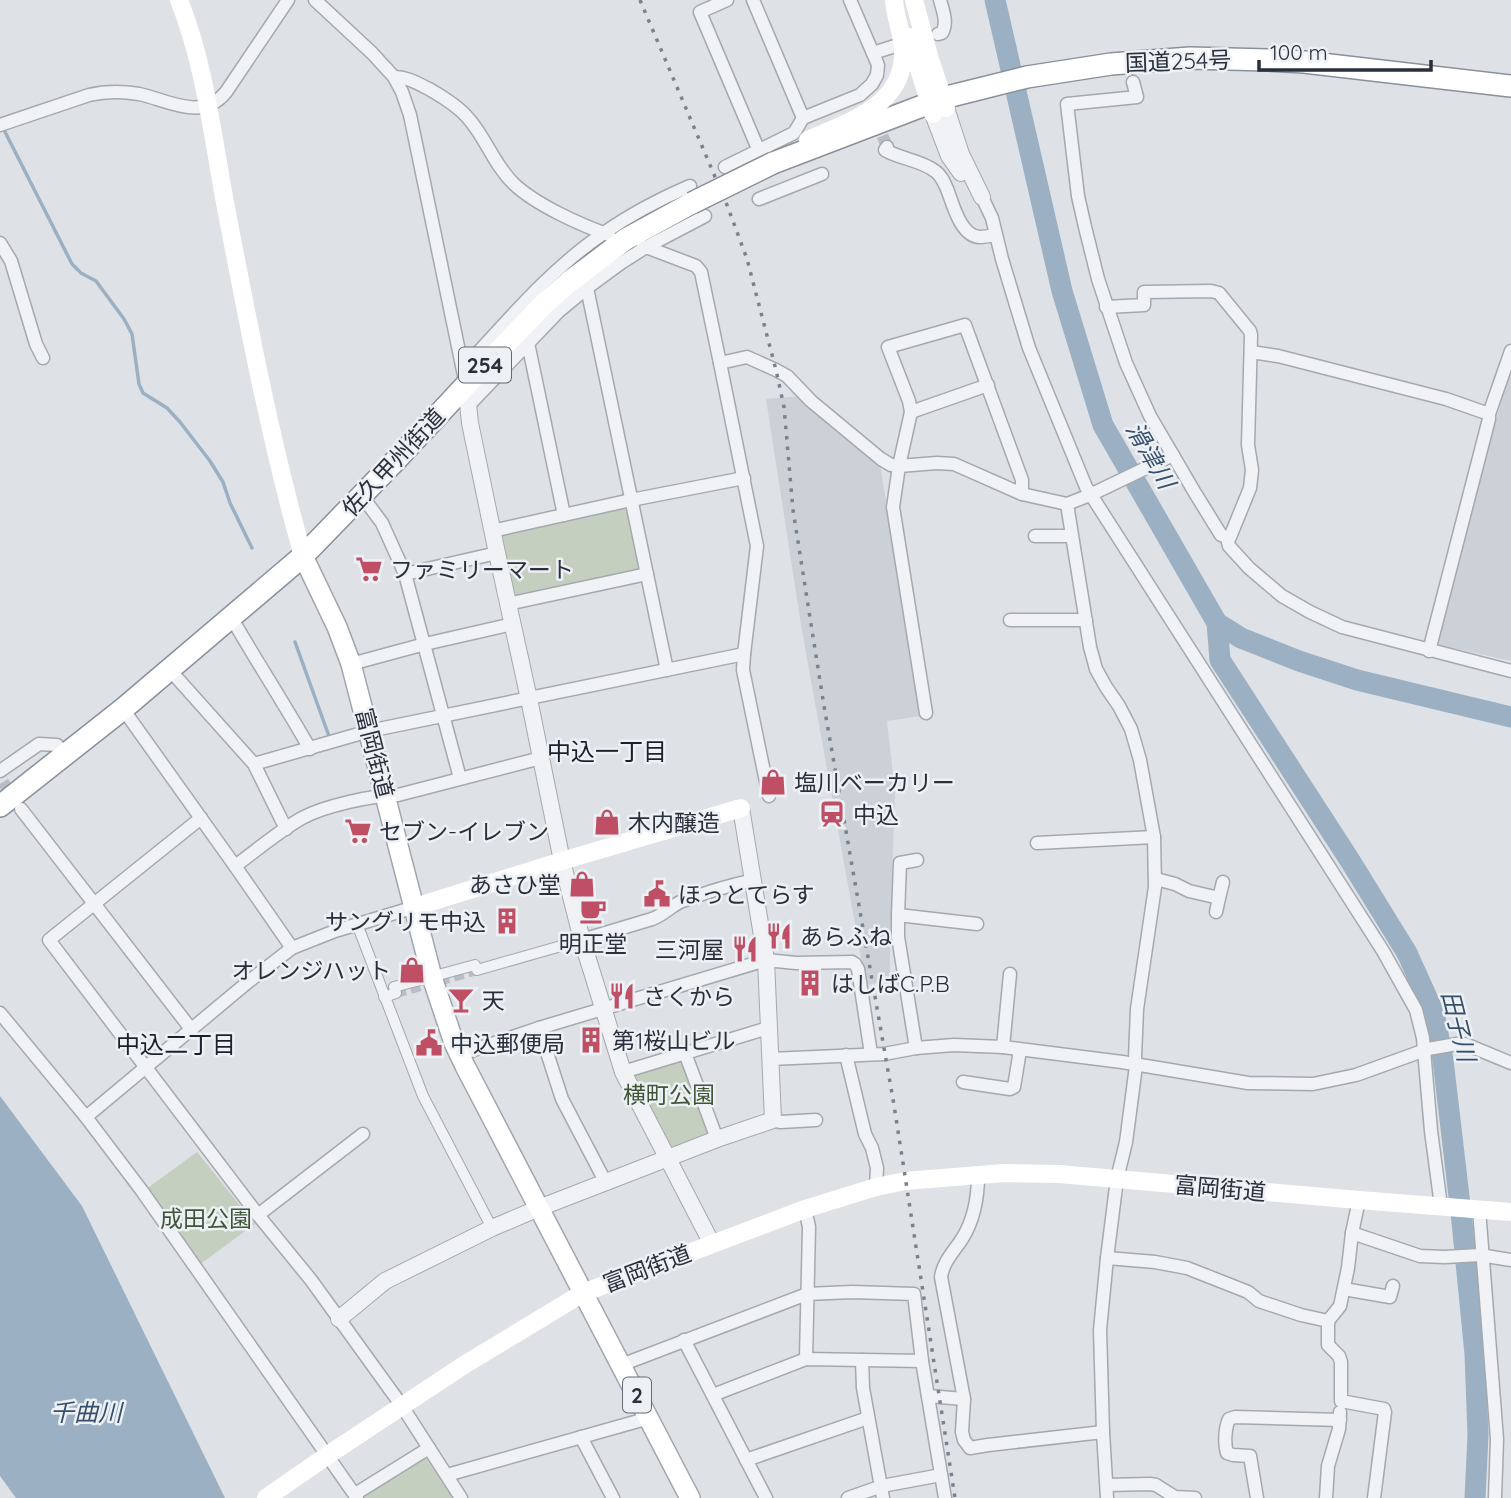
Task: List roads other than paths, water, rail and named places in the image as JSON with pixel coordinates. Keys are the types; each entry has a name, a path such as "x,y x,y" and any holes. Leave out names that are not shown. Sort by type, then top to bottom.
{"highway":[{"name":"国道254号","path":"938,106 972,92 1053,72 1155,60 1229,58 1304,62 1511,86"},
{"name":"佐久甲州街道","path":"11,808 65,755 303,556 362,496 464,374 569,282 626,239 773,161 938,106"}],"main road":[{"path":"179,0 192,38 208,105 267,415 303,556"},
{"path":"773,161 806,141 867,112 890,94 899,78 904,51 896,0"},
{"path":"896,0 938,106"},
{"path":"914,0 929,56 938,106"},
{"name":"富岡街道","path":"303,556 337,627 351,664 432,977 459,1055 583,1293 805,1209 876,1186 905,1181 1004,1173 1049,1173 1477,1209"},
{"path":"415,907 741,808"},
{"path":"1477,1209 1511,1212"},
{"path":"266,1498 402,1406 583,1293"},
{"name":"2","path":"583,1293 690,1498"}],"street":[{"path":"5,123 89,95 111,91 139,94 168,104 195,108 208,105 220,99 226,92 288,0"},
{"path":"315,0 394,77 410,115 464,374 496,553 562,861 582,940 623,1072 712,1244"},
{"path":"727,0 700,12 773,161"},
{"path":"752,0 803,118"},
{"path":"724,167 773,161 803,118 860,94 868,96 877,75 878,65 850,0"},
{"path":"938,34 942,33 945,27 940,0"},
{"path":"873,53 895,46"},
{"path":"394,77 413,80 452,103 467,117 506,176 517,187 564,215 608,235"},
{"path":"1133,82 1137,97 1067,104 1078,196 1098,279 1126,363 1171,455 1222,535 1229,538"},
{"path":"938,106 949,156 980,193 992,218 1030,348 1092,494 1390,962 1416,1010 1426,1049 1431,1131 1446,1207"},
{"path":"887,147 885,150 928,166 942,177 961,222 970,234 977,237 995,234"},
{"path":"759,199 822,174"},
{"path":"464,374 475,356 543,283 640,211 696,202"},
{"path":"468,406 558,312 696,202"},
{"path":"0,243 11,261 36,344 43,358"},
{"path":"642,246 696,266 701,272 757,546 743,670 769,796"},
{"path":"587,288 667,670"},
{"path":"1107,307 1144,305 1144,292 1211,291 1219,293 1250,331 1248,444 1252,470 1250,488 1229,538 1229,546 1249,568 1282,596 1342,627 1511,671"},
{"path":"926,713 893,507 911,412 888,347 965,325 1022,481 1022,494"},
{"path":"528,343 564,515"},
{"path":"1429,651 1489,414 1511,351"},
{"path":"1251,352 1278,356 1446,399 1489,414"},
{"path":"720,363 747,358 787,376 811,401 891,465 954,464 1022,494 1067,504 1171,455"},
{"path":"911,412 988,385"},
{"path":"492,531 744,478"},
{"path":"362,496 382,523 405,574 460,778"},
{"path":"1067,504 1090,647 1096,669 1131,729 1140,760 1154,837 1156,879 1137,1009 1136,1066 1126,1142 1117,1180 1100,1330 1107,1492 1150,1484 1175,1497 1195,1498"},
{"path":"1035,536 1071,536"},
{"path":"405,574 496,553"},
{"path":"508,604 647,574"},
{"path":"231,617 310,749"},
{"path":"1010,620 1086,620"},
{"path":"351,664 513,624"},
{"path":"254,764 369,732 744,654"},
{"path":"169,669 254,764 286,829"},
{"path":"122,709 292,948"},
{"path":"1,776 39,744 57,745 65,755"},
{"path":"235,866 302,818 317,811 374,796 398,795 541,758"},
{"path":"11,808 93,903 191,1029"},
{"path":"741,808 766,960 773,1119"},
{"path":"201,818 49,940 258,1215 311,1280 402,1406 461,1498"},
{"path":"1037,843 1154,837"},
{"path":"916,1048 898,937 898,915 900,863 917,860"},
{"path":"1156,879 1219,898"},
{"path":"384,997 396,993 394,987 475,965 477,970 582,940 661,916 680,903 754,880"},
{"path":"1216,912 1223,881"},
{"path":"86,1117 292,948 357,924 415,907"},
{"path":"898,915 976,924"},
{"path":"357,924 423,1096 492,1228"},
{"path":"459,1055 539,1028 766,960 855,964 871,1054"},
{"path":"1003,1047 1010,974"},
{"path":"0,1013 86,1117 142,1191 324,1458 356,1496 429,1448"},
{"path":"539,1028 562,1099 606,1183"},
{"path":"623,1072 768,1028"},
{"path":"770,1059 884,1054 954,1045 1003,1047 1122,1062 1248,1083 1313,1084 1356,1075 1426,1049 1457,1044 1465,1044 1511,1063"},
{"path":"963,1082 1010,1089 1014,1087 1020,1050"},
{"path":"685,1053 717,1139"},
{"path":"846,1055 865,1134 877,1168 876,1186"},
{"path":"339,1319 385,1281 538,1208 773,1119 780,1122 816,1120"},
{"path":"258,1215 363,1134"},
{"path":"978,1175 973,1214 963,1237 942,1268 941,1277 964,1399 964,1440 970,1448 1103,1432"},
{"path":"1326,1498 1328,1466 1340,1420 1341,1401 1341,1362 1328,1345 1328,1321 1340,1306 1359,1200"},
{"path":"805,1209 809,1227 806,1359"},
{"path":"1477,1209 1497,1439 1495,1498"},
{"path":"1352,1233 1420,1256 1482,1255 1511,1260"},
{"path":"1107,1258 1156,1262 1187,1268 1248,1292 1259,1301 1328,1321"},
{"path":"1344,1289 1390,1297 1393,1286"},
{"path":"621,1365 807,1294 914,1294 922,1361 945,1498"},
{"path":"684,1340 766,1498"},
{"path":"713,1395 806,1359 922,1361"},
{"path":"862,1360 863,1388 882,1492"},
{"path":"928,1396 964,1399"},
{"path":"1341,1401 1384,1409 1374,1498"},
{"path":"1258,1498 1250,1456 1227,1453 1229,1419 1235,1416 1340,1420"},
{"path":"447,1475 649,1418"},
{"path":"746,1461 868,1418"},
{"path":"582,1437 613,1498"},
{"path":"1497,1439 1511,1440"},
{"path":"848,1498 882,1492 941,1475"}],"water":[{"name":"千曲川","path":"0,1096 82,1206 225,1498 16,1498 0,1476"}],"waterway":[{"name":"滑津川","path":"995,0 1062,291 1103,425 1217,623 1241,638 1357,680 1511,717"},
{"path":"2,126 72,264 81,273 96,281 132,334 139,384 143,393 167,408 210,461 223,482 252,548"},
{"name":"田子川","path":"1217,623 1220,660 1407,953 1434,1013 1443,1060 1475,1354 1478,1435 1475,1498"},
{"path":"295,642 330,739"}],"tunnel":[{"path":"876,119 887,147"},
{"path":"3,782 15,800"},
{"path":"396,993 477,970"}],"railway":[{"path":"640,0 727,205 747,259 784,407 793,510 824,706 894,1105 955,1498"}],"place":[{"name":"ファミリーマート","path":"369,569"},
{"name":"塩川ベーカリー","path":"773,782"},
{"name":"中込","path":"832,814"},
{"name":"木内醸造","path":"607,822"},
{"name":"セブン-イレブン","path":"358,831"},
{"name":"あさひ堂","path":"582,884"},
{"name":"ほっとてらす","path":"657,894"},
{"name":"明正堂","path":"593,911"},
{"name":"サングリモ中込","path":"507,921"},
{"name":"あらふね","path":"779,936"},
{"name":"三河屋","path":"745,949"},
{"name":"オレンジハット","path":"412,970"},
{"name":"はしばC.P.B","path":"810,983"},
{"name":"さくから","path":"622,996"},
{"name":"天","path":"461,1000"},
{"name":"第1桜山ビル","path":"591,1040"},
{"name":"中込郵便局","path":"429,1043"}],"district":[{"name":"中込一丁目","path":"607,751"},
{"name":"中込二丁目","path":"176,1044"}],"park label":[{"name":"横町公園","path":"669,1094"},
{"name":"成田公園","path":"206,1218"}]}
